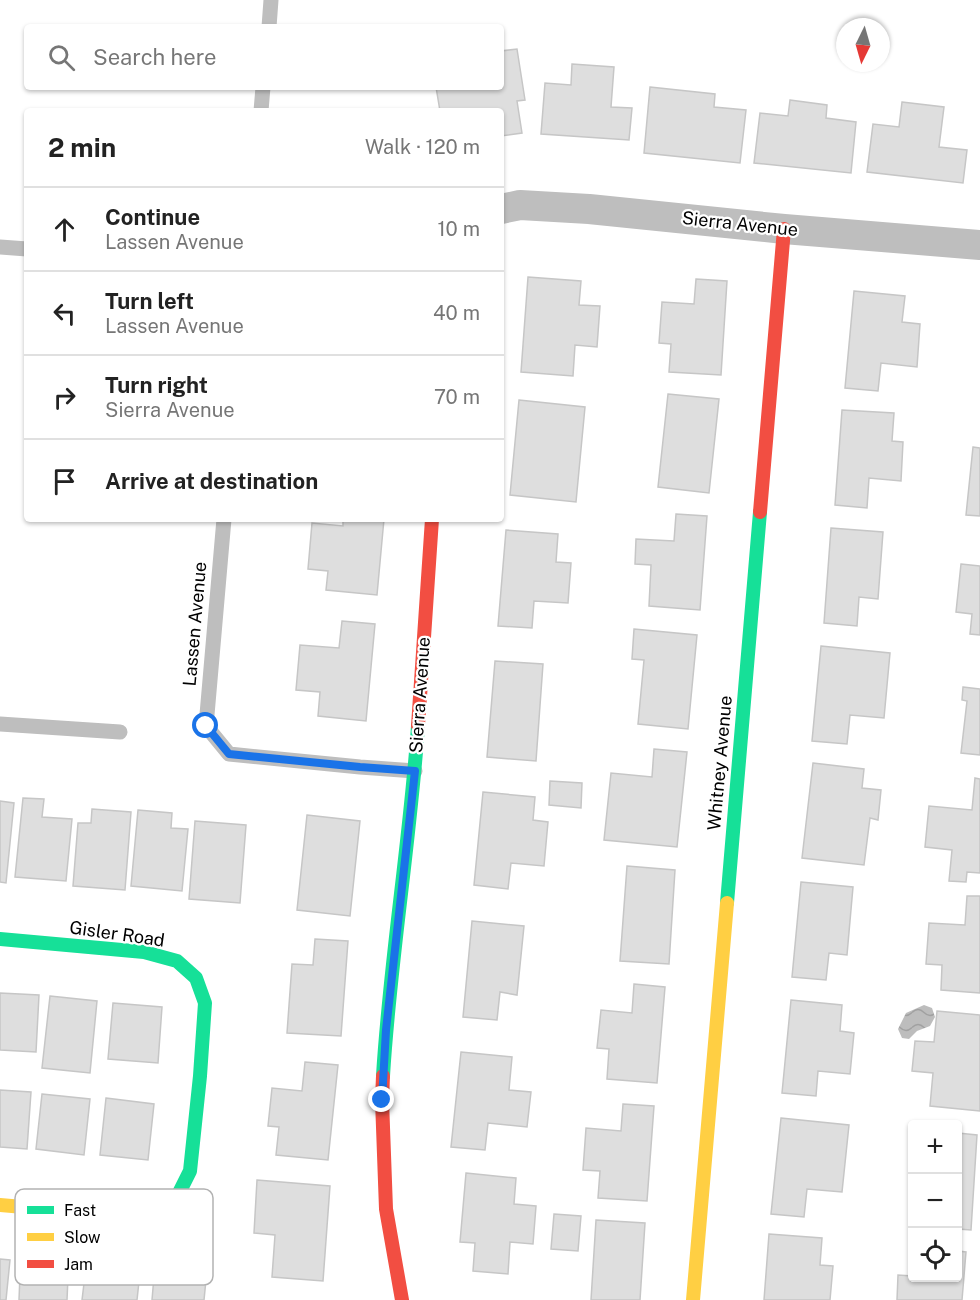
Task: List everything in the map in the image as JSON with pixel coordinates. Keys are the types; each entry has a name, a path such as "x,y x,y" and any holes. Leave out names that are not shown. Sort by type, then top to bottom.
{"street":[{"name":"Sierra Avenue","path":"504,208 520,205 589,209 784,229 980,245"},
{"name":"Whitney Avenue","path":"693,1300 784,229"},
{"name":"Sierra Avenue","path":"402,1300 386,1209 382,1100 386,1030 415,771 432,522"},
{"name":"Gisler Road","path":"0,939 144,952 177,961 196,978 205,1004 200,1076 190,1171 181,1189"},
{"name":"Gisler Road","path":"0,1205 15,1206"}],"lane":[{"path":"268,24 271,0"},
{"path":"261,108 263,90"},
{"path":"0,247 24,249"},
{"name":"Lassen Avenue","path":"224,522 206,726 229,754 415,771"},
{"path":"0,724 120,732"}],"water":[{"path":"924,1005 932,1008 935,1017 930,1026 917,1031 909,1039 902,1038 898,1029 906,1013"}],"building":[{"path":"517,49 525,100 517,101 522,133 504,136 504,108 440,108 436,90 504,90 504,51"},
{"path":"572,64 614,67 611,107 632,108 629,140 541,134 545,83 571,85"},
{"path":"650,87 715,94 714,107 746,110 740,163 644,153"},
{"path":"790,100 827,105 826,118 856,122 851,173 754,163 760,113 788,116"},
{"path":"902,102 944,107 939,147 967,150 963,183 867,172 873,124 899,127"},
{"path":"528,277 581,281 579,305 600,306 597,347 575,345 573,376 521,372"},
{"path":"696,279 727,281 721,375 669,372 671,344 659,343 662,302 694,304"},
{"path":"854,291 905,296 902,322 920,324 917,367 881,363 878,391 845,388"},
{"path":"668,394 719,399 709,493 658,487"},
{"path":"519,400 585,407 576,502 510,495"},
{"path":"842,410 894,413 892,441 903,442 901,481 869,478 867,508 835,505"},
{"path":"973,447 980,448 980,516 966,515"},
{"path":"676,514 707,516 700,610 649,606 651,565 635,564 636,539 674,541"},
{"path":"343,522 384,522 377,595 326,590 328,571 308,569 312,523 343,526"},
{"path":"831,528 883,532 878,599 859,597 857,626 824,623"},
{"path":"506,530 558,534 556,562 571,563 568,603 534,601 532,628 498,626"},
{"path":"961,564 980,566 980,635 970,634 972,614 956,612"},
{"path":"342,621 375,624 366,721 318,716 320,692 296,690 300,645 339,648"},
{"path":"634,629 697,635 688,729 638,724 644,660 632,659"},
{"path":"821,646 890,653 884,718 850,715 847,744 812,741"},
{"path":"495,661 543,664 536,761 487,757"},
{"path":"963,687 980,689 980,755 961,753 967,701 962,700"},
{"path":"654,749 687,752 677,847 604,840 611,773 652,777"},
{"path":"813,763 864,769 862,788 881,790 878,820 870,818 864,865 802,858"},
{"path":"975,778 980,779 980,873 967,872 966,882 949,881 952,850 925,847 929,806 972,810"},
{"path":"550,781 582,783 581,808 549,805"},
{"path":"483,792 535,797 533,820 548,822 544,866 511,863 508,889 474,885"},
{"path":"23,798 44,799 42,817 72,819 66,881 15,877"},
{"path":"0,801 14,803 6,883 0,882"},
{"path":"92,809 131,812 125,890 73,886 78,823 91,823"},
{"path":"138,810 172,813 171,828 188,829 182,891 131,886"},
{"path":"307,815 360,821 350,916 297,910"},
{"path":"195,821 246,825 240,903 189,899"},
{"path":"627,866 675,870 669,964 620,961"},
{"path":"801,882 853,887 847,955 829,953 826,980 792,977"},
{"path":"967,896 980,896 980,993 941,990 942,965 926,964 929,923 965,925"},
{"path":"472,921 524,926 517,995 500,992 497,1020 463,1017"},
{"path":"315,939 348,941 341,1036 287,1033 292,964 313,965"},
{"path":"634,984 665,987 657,1083 607,1079 609,1049 597,1048 601,1010 632,1013"},
{"path":"0,993 39,995 36,1052 0,1050"},
{"path":"50,996 97,1001 90,1073 42,1068"},
{"path":"791,1000 842,1005 840,1031 854,1033 850,1074 818,1071 816,1096 782,1093"},
{"path":"113,1003 162,1007 158,1063 108,1059"},
{"path":"937,1011 980,1015 980,1111 930,1106 933,1073 912,1071 915,1041 934,1042"},
{"path":"461,1052 512,1057 509,1090 531,1092 527,1127 488,1123 485,1150 451,1147"},
{"path":"305,1062 338,1065 328,1160 276,1155 279,1127 268,1126 272,1088 302,1091"},
{"path":"0,1090 31,1092 27,1149 0,1147"},
{"path":"42,1094 90,1099 84,1155 36,1149"},
{"path":"106,1098 154,1104 148,1160 100,1155"},
{"path":"623,1104 654,1106 647,1201 598,1198 600,1171 583,1170 586,1128 621,1131"},
{"path":"781,1118 849,1125 842,1192 807,1189 804,1217 771,1214"},
{"path":"962,1133 977,1135 971,1230 962,1229"},
{"path":"466,1173 516,1178 514,1204 536,1206 533,1244 510,1242 508,1274 473,1271 475,1243 460,1242"},
{"path":"257,1180 330,1186 323,1281 272,1277 275,1235 254,1233"},
{"path":"554,1214 581,1216 578,1251 551,1249"},
{"path":"596,1220 645,1223 640,1300 591,1300"},
{"path":"769,1234 822,1238 820,1265 833,1266 830,1300 764,1300"},
{"path":"962,1252 966,1252 962,1300 897,1300 898,1275 908,1276 908,1282 962,1282"},
{"path":"0,1259 10,1260 6,1300 0,1300"},
{"path":"20,1285 68,1285 67,1300 19,1300"},
{"path":"84,1285 139,1285 137,1300 82,1300"},
{"path":"153,1285 206,1285 204,1300 152,1300"}],"traffic: fast":[{"path":"727,903 760,512"},
{"path":"383,1076 418,726"},
{"path":"0,939 144,952 177,961 196,978 205,1003 200,1076 190,1171 181,1189"}],"traffic: slow":[{"path":"693,1300 727,903"},
{"path":"0,1205 15,1206"}],"traffic: jam":[{"path":"760,512 784,229"},
{"path":"418,726 432,522"},
{"path":"383,1076 386,1209 402,1300"}],"route":[{"path":"206,726 229,754 415,771 386,1030 382,1100"}]}
